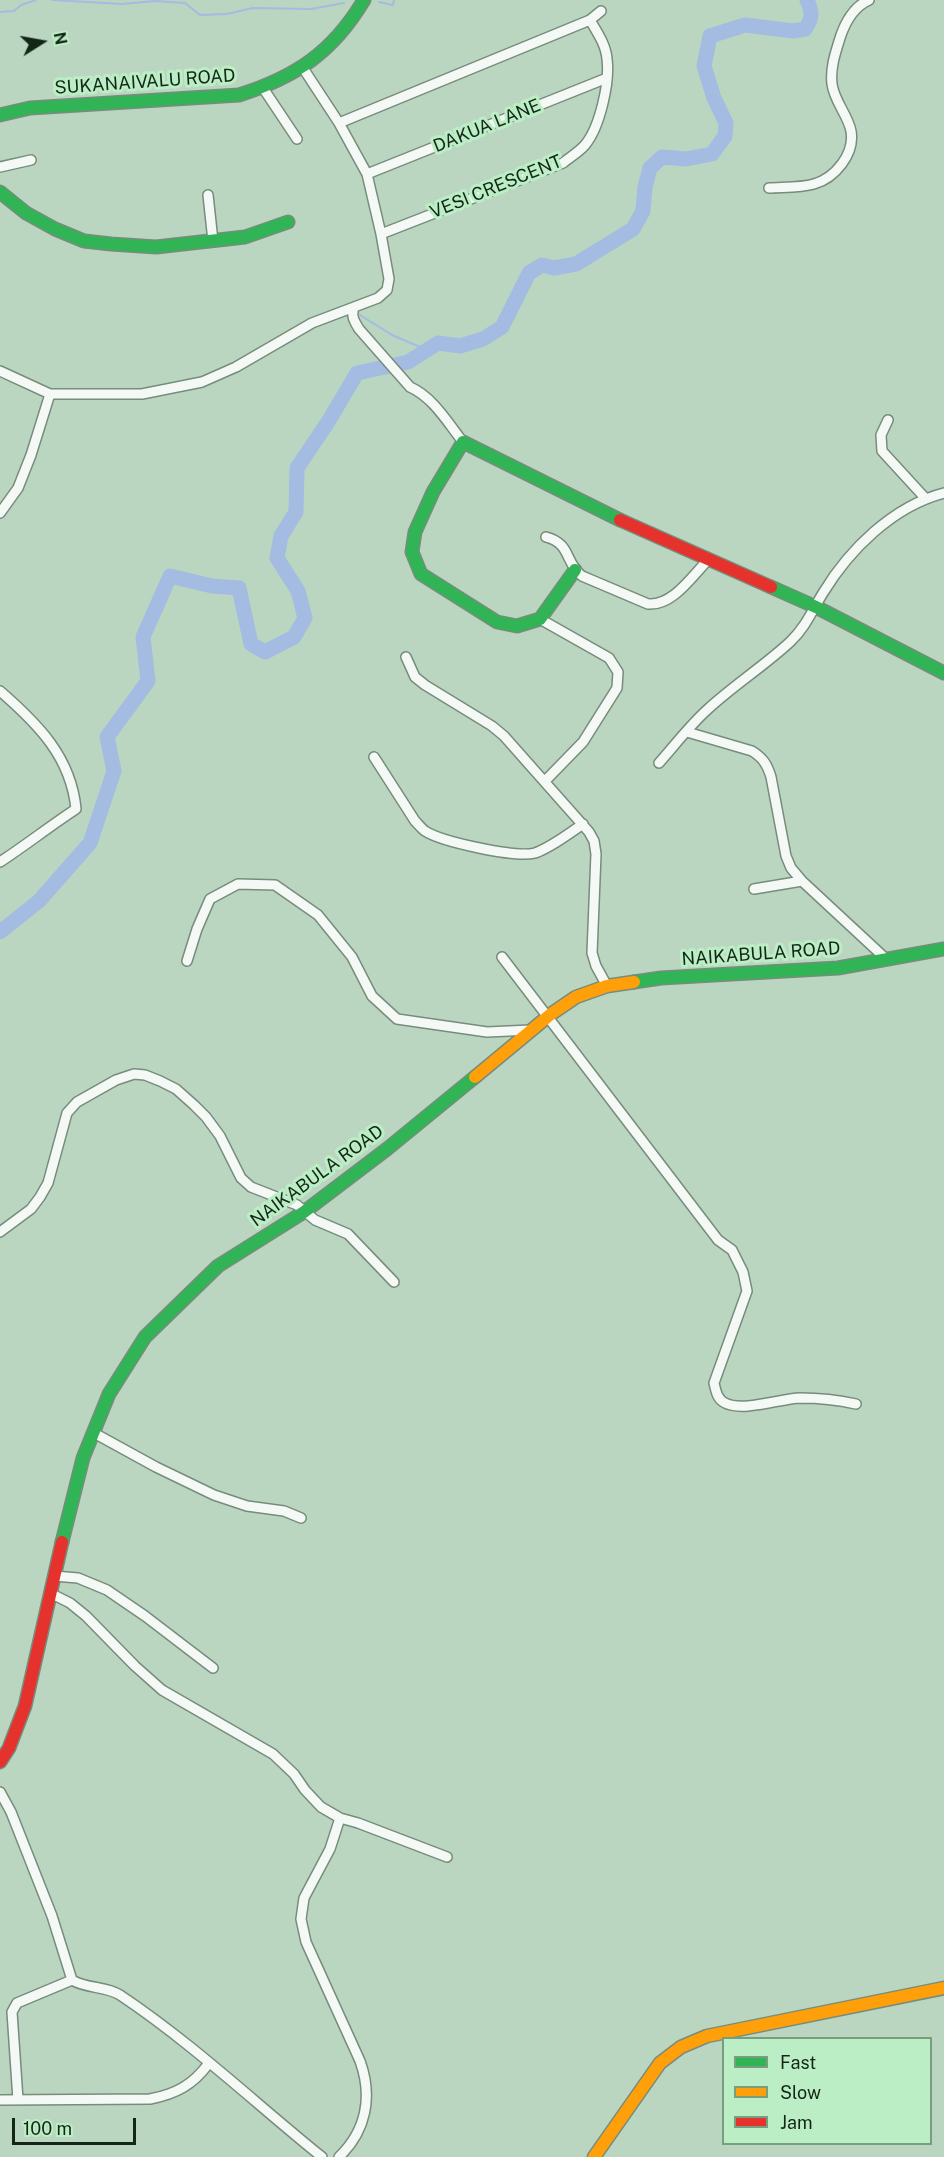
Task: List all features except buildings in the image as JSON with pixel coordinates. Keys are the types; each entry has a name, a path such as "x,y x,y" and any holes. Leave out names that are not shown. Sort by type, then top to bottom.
{"street":[{"name":"SUKANAIVALU ROAD","path":"0,115 30,108 234,95 263,88 303,68 323,54 364,0"},
{"path":"768,188 814,184 831,176 844,160 851,146 851,131 832,88 831,71 846,21 863,2 868,0"},
{"path":"339,123 590,20 601,11"},
{"name":"VESI CRESCENT","path":"381,234 563,163 585,145 599,119 608,78 607,58 590,20"},
{"path":"0,371 50,394 142,394 202,382 236,367 312,323 378,298 387,290 389,279 367,174 339,123 303,68"},
{"name":"DAKUA LANE","path":"367,174 608,78"},
{"path":"263,88 297,139"},
{"path":"0,166 31,160"},
{"path":"0,192 26,213 55,229 84,240 156,247 245,237 288,222"},
{"path":"208,195 213,241"},
{"path":"354,307 352,314 354,322 410,387 419,390 428,399 463,442 603,513 816,607 944,673"},
{"path":"0,513 18,488 50,394"},
{"path":"888,420 881,435 882,451 926,499"},
{"path":"463,442 420,518 412,544 415,565 421,574 497,622 517,626 540,619 575,570"},
{"path":"658,763 708,709 791,641 806,624 839,570 857,549 887,522 926,499 944,493"},
{"path":"546,537 563,545 575,570 582,576 648,604 656,605 669,599 708,560"},
{"path":"540,619 609,658 616,667 618,678 617,688 583,742 545,781"},
{"path":"406,657 415,677 504,736 583,824 594,841 596,854 592,953 607,986"},
{"path":"0,691 30,717 58,751 75,793 76,809 0,862"},
{"path":"687,732 752,751 760,756 767,765 771,777 786,856 791,868 885,958"},
{"path":"374,757 415,821 424,830 436,836 500,852 522,855 535,853 549,846 583,824"},
{"path":"754,889 802,881"},
{"path":"187,961 210,899 238,884 275,885 318,915 352,957 372,996 397,1020 487,1032 531,1030"},
{"name":"NAIKABULA ROAD","path":"0,1762 9,1748 25,1706 83,1458 109,1395 145,1337 218,1266 304,1212 387,1149 548,1016 576,997 607,986 661,978 838,968 944,949"},
{"path":"502,957 718,1240 732,1250 743,1272 747,1291 739,1319 714,1383 716,1395 724,1403 740,1406 799,1398 830,1399 856,1404"},
{"path":"0,1232 31,1209 40,1197 48,1183 68,1113 77,1102 116,1080 134,1074 145,1075 176,1089 194,1104 220,1136 241,1178 251,1187 297,1205 315,1220 348,1234 394,1282"},
{"path":"94,1432 156,1467 214,1495 247,1506 284,1511 301,1518"},
{"path":"54,1576 78,1578 107,1590 213,1668"},
{"path":"50,1593 70,1603 86,1616 162,1690 273,1754 294,1774 315,1802 340,1818 447,1857"},
{"path":"0,1792 11,1812 52,1916 72,1980 81,1985 117,1993 196,2050 322,2157"},
{"path":"339,2157 348,2148 362,2123 366,2108 366,2081 360,2061 306,1942 301,1919 304,1898 330,1848 340,1818"},
{"path":"18,2100 12,2012 17,2003 72,1980"},
{"path":"594,2157 660,2063 681,2047 707,2036 944,1988"},
{"path":"0,2100 133,2101 158,2098 187,2087 197,2079 209,2063"}],"waterway":[{"path":"0,12 14,11 21,5 36,0"},
{"path":"52,0 122,4 155,1 185,3 200,15 227,14 253,8 311,9 344,3"},
{"path":"379,2 393,5 394,0"},
{"path":"0,932 39,901 90,843 114,771 107,737 148,681 143,637 170,576 212,586 239,588 251,644 265,652 294,637 305,618 298,591 277,558 281,536 296,512 297,468 357,373 408,362 438,343 460,346 483,339 502,327 529,273 542,265 554,268 576,264 633,229 643,211 645,187 650,168 662,157 686,159 712,154 725,136 726,123 714,98 704,66 710,36 745,25 793,31 805,29 811,15 807,0"},
{"path":"360,315 392,335 427,350"}],"traffic: fast":[{"path":"0,115 30,108 239,95 278,80 311,60 339,34 364,0"},
{"path":"0,192 26,213 55,229 84,241 111,244 156,247 245,237 288,222"},
{"path":"575,570 540,619 517,626 497,622 421,574 412,552 415,532 433,492 463,442 620,520"},
{"path":"771,587 816,607 944,673"},
{"path":"634,982 661,978 838,968 944,949"},
{"path":"62,1542 83,1458 109,1394 145,1337 218,1266 304,1212 387,1149 475,1077"}],"traffic: slow":[{"path":"475,1077 551,1014 576,997 607,986 634,982"},
{"path":"594,2157 660,2063 681,2047 707,2036 944,1988"}],"traffic: jam":[{"path":"620,520 771,587"},
{"path":"0,1762 9,1748 25,1706 62,1542"}]}
